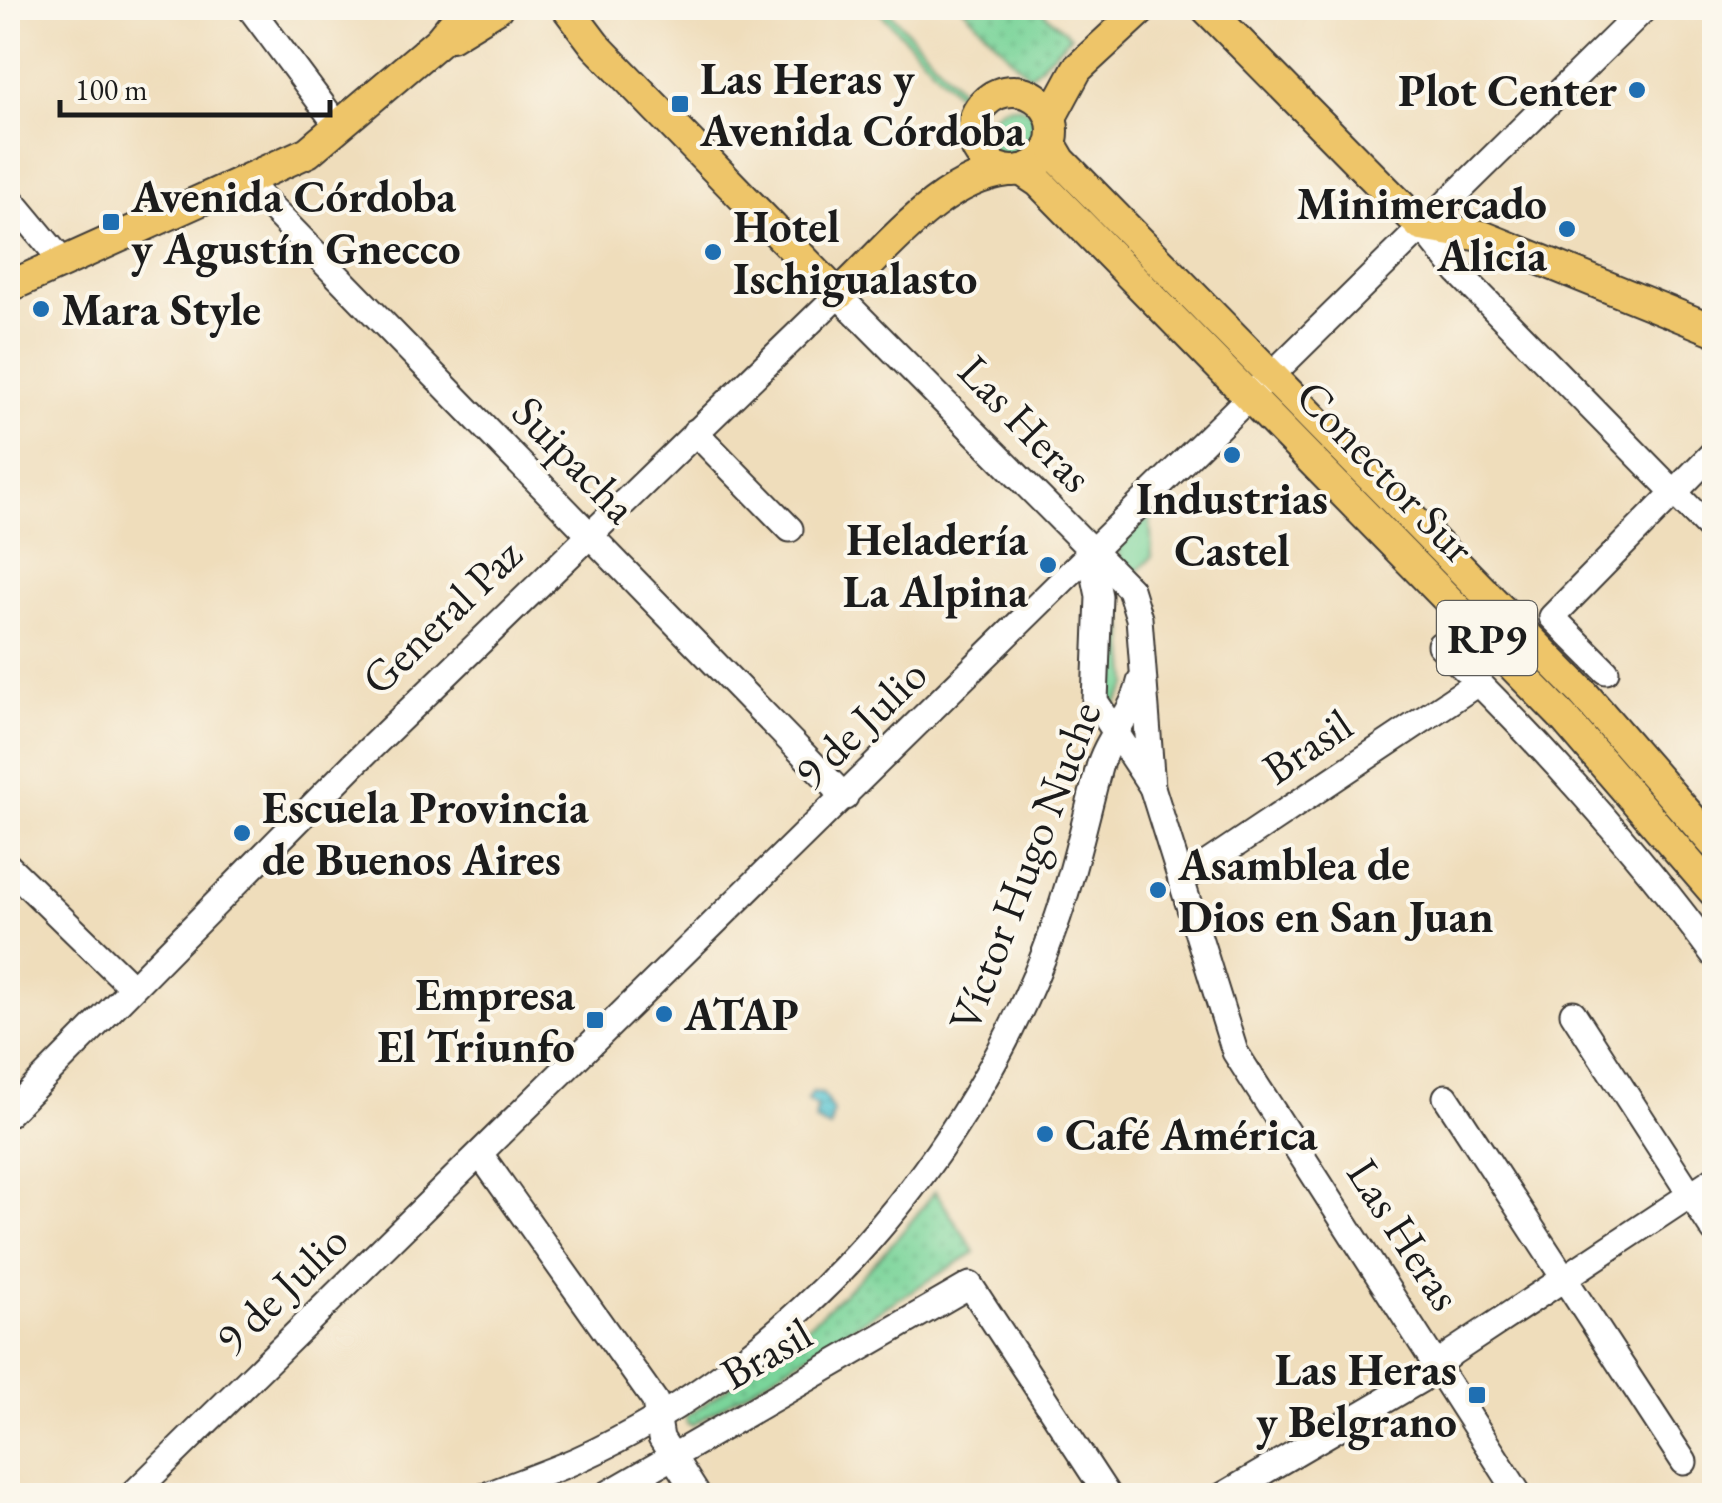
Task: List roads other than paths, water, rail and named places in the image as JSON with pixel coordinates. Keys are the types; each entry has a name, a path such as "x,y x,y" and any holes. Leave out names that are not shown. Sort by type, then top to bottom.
{"main road":[{"path":"439,41 466,8"},
{"path":"8,287 308,152 439,41 497,8"},
{"name":"Las Heras","path":"567,8 595,44 838,294"},
{"path":"973,140 974,119 983,103 999,92 1019,91 1077,70 1143,8"},
{"path":"1206,8 1421,226 1482,236 1714,330"},
{"path":"1015,171 1039,162 1077,70"},
{"name":"Conector Sur","path":"1019,91 1035,97 1051,131 1056,156 1564,717 1714,892"},
{"name":"General Paz","path":"948,193 973,140"},
{"name":"Conector Sur","path":"973,140 986,162 1034,177 1259,384 1582,692 1714,844"},
{"name":"General Paz","path":"838,294 948,193 969,181 1015,171"}],"street":[{"path":"250,8 338,126"},
{"name":"9 de Julio","path":"131,1496 1645,8"},
{"name":"Suipacha","path":"244,180 845,798"},
{"path":"8,196 63,262"},
{"path":"1421,226 1458,272 1714,533"},
{"name":"General Paz","path":"8,1114 589,535 838,294"},
{"name":"Las Heras","path":"838,294 1090,553 1116,573 1134,596 1152,787 1235,1052 1520,1496"},
{"path":"695,432 790,529"},
{"path":"1606,671 1552,617 1714,452"},
{"name":"Las Heras","path":"1090,553 1099,596 1095,700 1152,787"},
{"path":"1440,645 1479,682 1679,907 1714,955"},
{"name":"Víctor Hugo Nuche","path":"484,1496 576,1460 657,1416 739,1360 826,1284 878,1229 948,1138 1006,1038 1038,969 1070,878 1101,761 1134,700 1141,677"},
{"name":"Brasil","path":"1181,881 1479,682"},
{"path":"8,866 132,987"},
{"path":"1572,1013 1714,1231"},
{"path":"1446,1097 1684,1462"},
{"path":"480,1154 655,1401 661,1438 698,1496"},
{"path":"1222,1496 1420,1380 1714,1179"},
{"name":"Brasil","path":"604,1496 970,1285 1108,1496"}],"water":[{"path":"813,1092 823,1094 833,1111 830,1128 815,1121 817,1107 807,1100"}],"place":[{"name":"Plot Center","path":"1637,90"},
{"name":"Las Heras y Avenida Córdoba","path":"680,104"},
{"name":"Avenida Córdoba y Agustín Gnecco","path":"111,222"},
{"name":"Minimercado Alicia","path":"1567,229"},
{"name":"Hotel Ischigualasto","path":"713,252"},
{"name":"Mara Style","path":"41,309"},
{"name":"Industrias Castel","path":"1232,455"},
{"name":"Heladería La Alpina","path":"1048,565"},
{"name":"Escuela Provincia de Buenos Aires","path":"242,833"},
{"name":"Asamblea de Dios en San Juan","path":"1158,890"},
{"name":"ATAP","path":"664,1014"},
{"name":"Empresa El Triunfo","path":"595,1020"},
{"name":"Café América","path":"1045,1134"},
{"name":"Las Heras y Belgrano","path":"1477,1395"}]}
